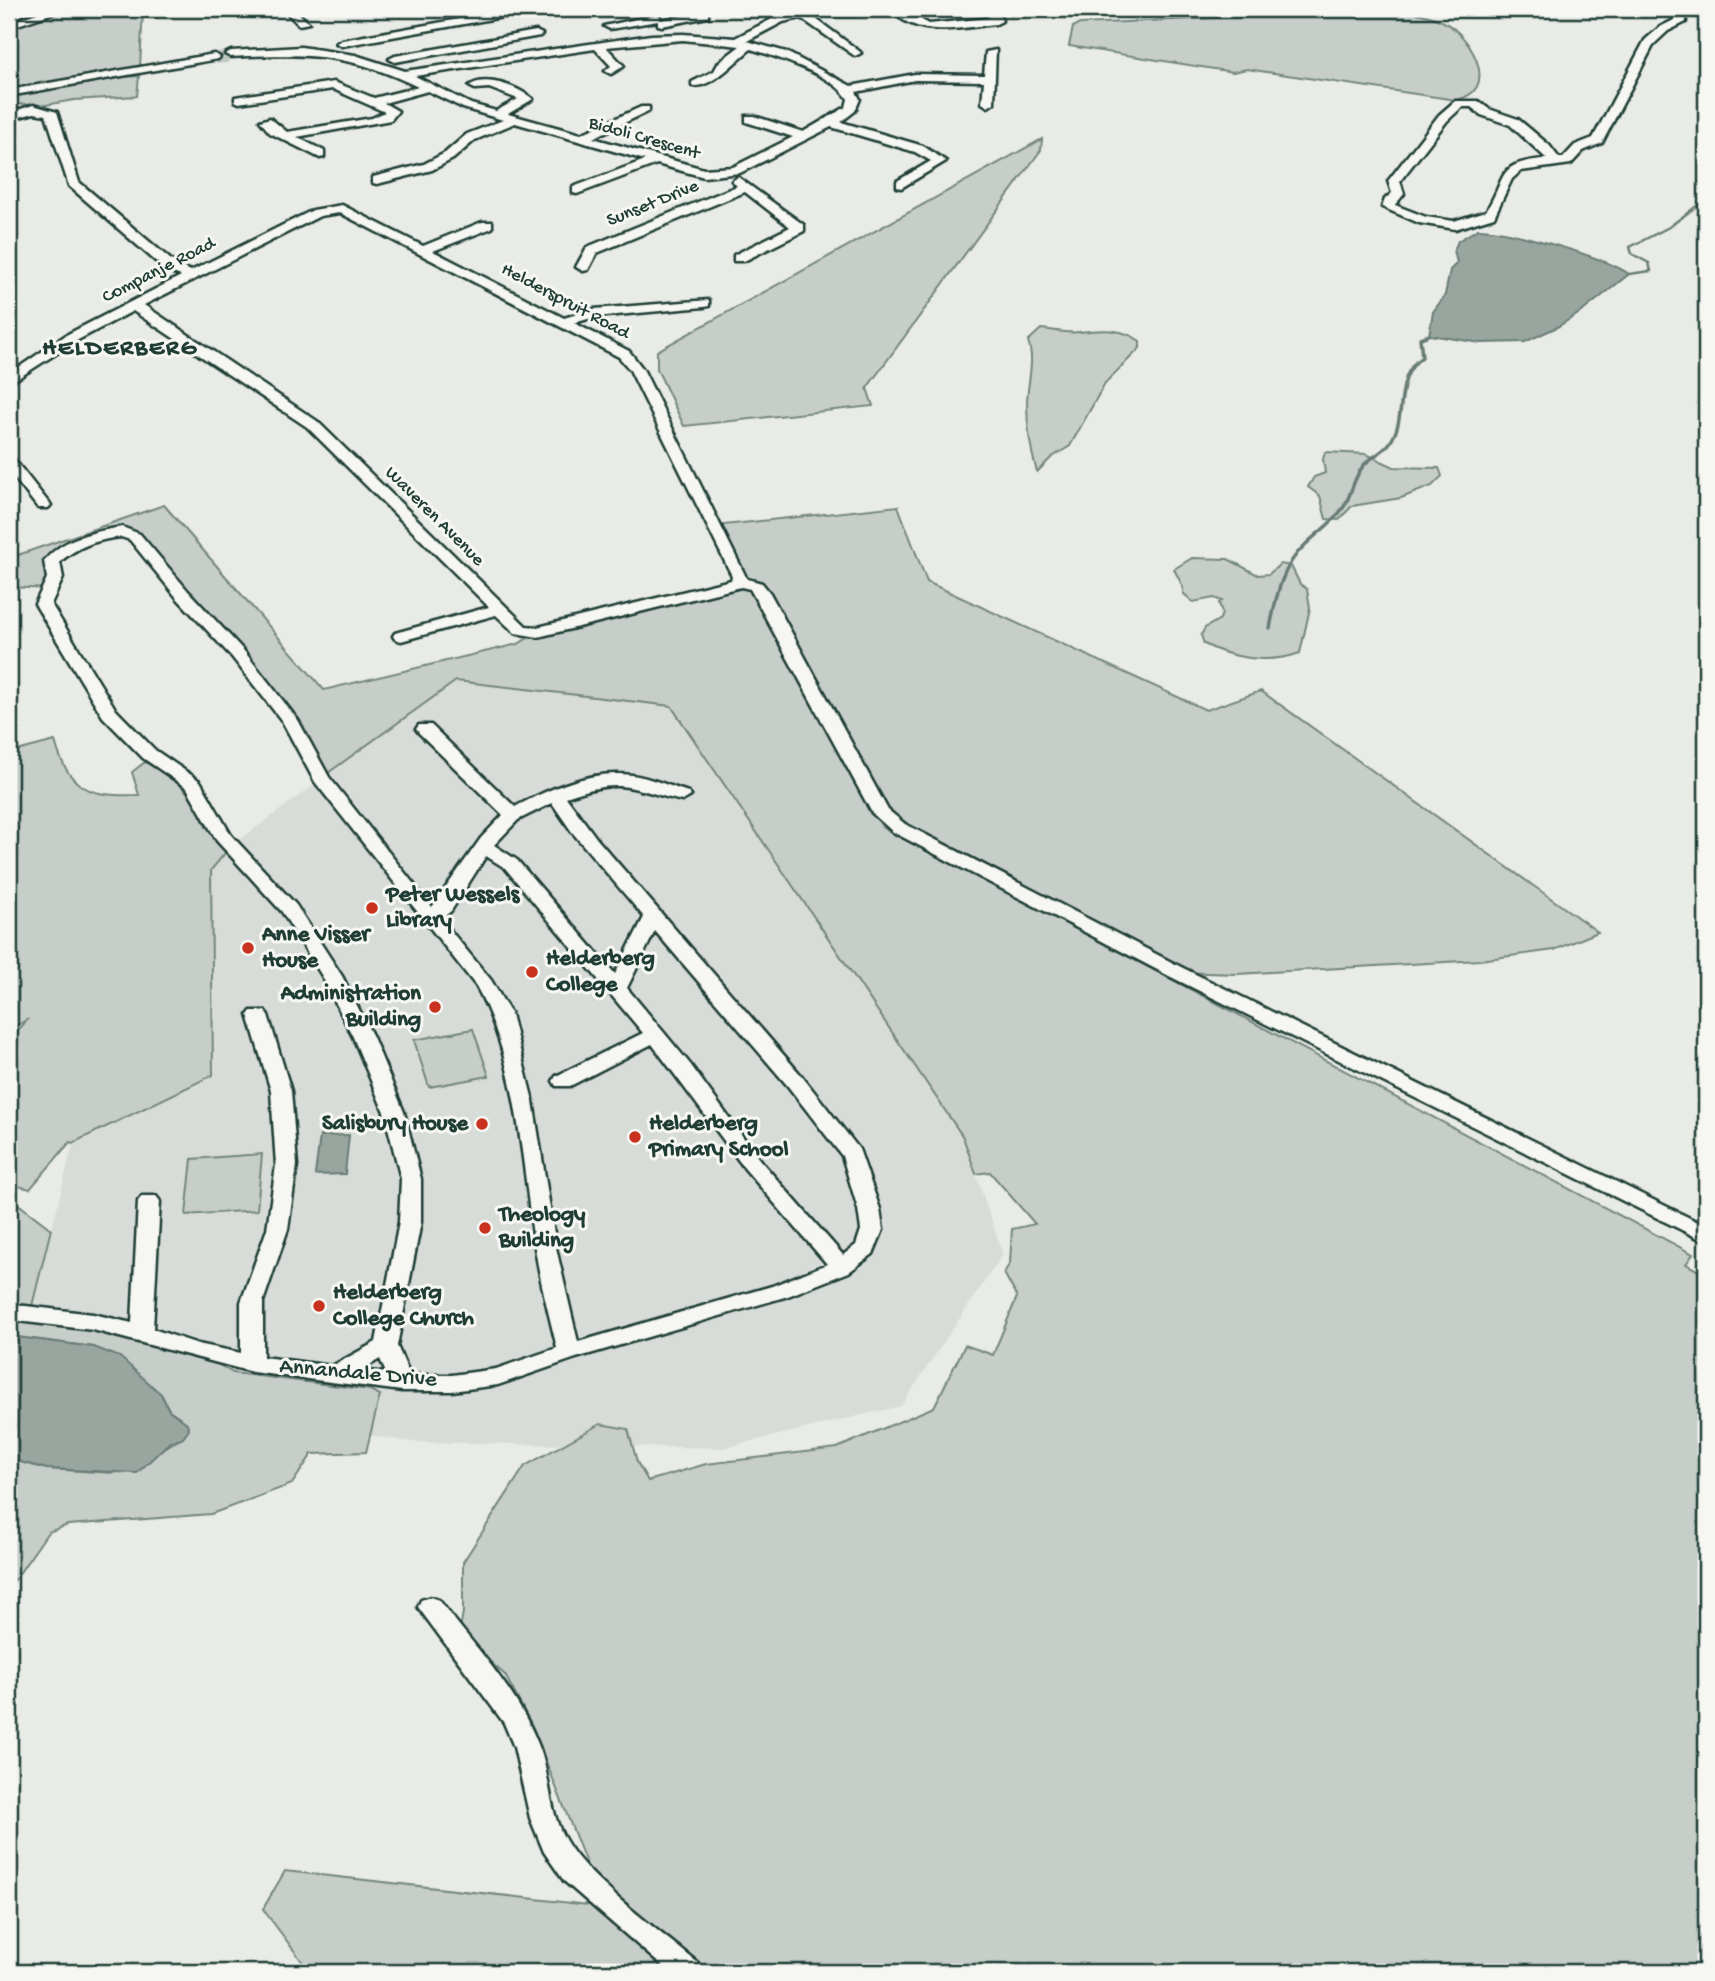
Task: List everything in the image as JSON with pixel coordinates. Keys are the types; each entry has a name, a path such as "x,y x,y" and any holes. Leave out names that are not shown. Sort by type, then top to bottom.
{"main road":[{"path":"9,16 31,9"}],"street":[{"path":"9,26 60,9"},
{"path":"288,9 303,23"},
{"path":"644,9 679,36"},
{"path":"696,84 718,73 723,64 744,43 775,22 798,11 828,9 849,12 869,9"},
{"path":"895,9 918,24 935,28 996,21 996,17 982,9"},
{"path":"1556,162 1545,148 1514,122 1485,113 1472,103 1459,103 1443,118 1394,181 1398,194 1389,202 1388,207 1423,220 1464,224 1492,212 1502,195 1506,178 1513,170 1568,160 1579,148 1598,140 1649,42 1664,29 1680,22 1680,9"},
{"path":"798,11 855,53"},
{"path":"342,43 510,13"},
{"path":"610,26 704,15"},
{"path":"454,23 499,61"},
{"path":"395,59 536,34"},
{"name":"Bidoli Crescent","path":"284,50 232,56 261,51 284,50 355,58 403,75 458,103 704,173 726,172 803,136 851,109 854,99 849,90 795,60 744,43 679,36 403,75"},
{"path":"598,46 618,66 611,71"},
{"name":"Bidoli Crescent","path":"9,93 284,50"},
{"path":"988,103 992,52"},
{"name":"Bidoli Crescent","path":"216,58 122,75 174,63 216,58"},
{"path":"849,90 915,77 988,78"},
{"path":"475,86 490,84 527,99 497,115"},
{"path":"239,99 334,85 390,109 391,113 374,121 284,136"},
{"path":"374,102 426,88"},
{"path":"582,139 645,109"},
{"path":"9,117 26,110 47,110 52,114 73,183 172,268 191,276"},
{"path":"750,119 803,136"},
{"path":"377,180 435,164 471,137 513,120"},
{"path":"266,121 284,136 320,154"},
{"path":"831,122 919,149 922,153 938,159 940,163 901,184"},
{"path":"577,190 653,160"},
{"path":"726,172 799,228 739,258"},
{"name":"Sunset Drive","path":"583,267 592,250 747,187"},
{"name":"Companje Road","path":"9,380 71,338 317,213 334,209"},
{"name":"Helderspruit Road","path":"334,209 347,210 630,359 740,576 739,582"},
{"path":"423,250 488,225"},
{"path":"564,323 594,313 704,303"},
{"name":"Waveren Avenue","path":"134,305 312,424 521,630 538,632 732,586 739,582"},
{"path":"9,462 43,505"},
{"path":"402,1383 386,1346 412,1196 401,1134 377,1068 332,976 289,909 223,836 194,785 149,754 109,713 57,631 43,604 55,578 52,561 75,543 95,536 122,532 135,537 183,595 238,654 290,720 321,778 484,984 501,1014 523,1101 546,1252 569,1352"},
{"path":"739,582 756,586 762,593 881,813 891,822 1175,972 1706,1235"},
{"path":"401,636 499,609"},
{"path":"425,729 513,815"},
{"path":"431,918 444,907 500,827 513,815 556,796 617,779 682,796"},
{"path":"556,796 570,820 634,889 653,916 617,988"},
{"path":"485,848 511,864 656,1034 752,1164 841,1268"},
{"name":"Annandale Drive","path":"9,1312 93,1322 252,1364 402,1383 452,1383 498,1377 569,1352 780,1291 841,1268 860,1255 869,1242 871,1224 847,1147 794,1080 653,916"},
{"path":"252,1364 253,1297 274,1243 280,1218 289,1135 272,1050 258,1015"},
{"path":"563,1081 656,1034"},
{"path":"142,1333 149,1201"},
{"path":"332,1376 386,1346"},
{"path":"430,1606 514,1717 527,1747 543,1818 553,1844 573,1873 688,1972"}],"shaded area":[{"path":"39,9 143,9 140,67 95,73 97,76 9,91 9,18"},
{"path":"1396,10 1436,19 1458,32 1478,65 1477,87 1469,95 1456,100 1247,69 1233,72 1069,46 1073,27 1080,24"},
{"path":"139,76 137,96 74,100 17,110 27,104 9,105 9,95 98,79"},
{"path":"1042,139 1041,150 867,388 873,406 684,426 657,369 657,351"},
{"path":"1478,229 1555,245 1617,267 1629,274 1583,311 1525,342 1481,343 1429,335 1433,312 1445,295 1450,270 1457,263 1454,250 1458,241"},
{"path":"1041,329 1071,333 1118,331 1140,341 1140,348 1105,383 1070,446 1051,458 1037,472 1028,419 1031,363 1028,341"},
{"path":"1325,452 1366,454 1394,467 1439,468 1442,476 1432,486 1401,498 1352,506 1339,520 1326,519 1320,496 1308,487 1314,477 1325,473"},
{"path":"164,505 324,690 518,644 533,635 743,586 754,588 882,827 1693,1254 1686,1264 1706,1275 1706,1972 310,1972 263,1909 285,1871 606,1907 620,1899 588,1868 532,1726 505,1675 459,1635 463,1612 463,1562 525,1466 600,1424 628,1429 637,1462 648,1481 706,1464 837,1448 934,1407 965,1345 993,1355 1017,1297 1004,1273 1010,1263 1012,1229 1035,1224 990,1172 976,1174 963,1137 671,706 456,681 321,778 290,720 135,537 116,532 55,556 49,589 9,587 9,558"},
{"path":"898,506 927,582 1206,710 1261,691 1598,932 1554,950 1480,960 1237,974 1176,972 891,822 762,593 739,582 714,526"},
{"path":"1192,558 1228,559 1258,575 1269,574 1280,564 1291,566 1300,584 1307,589 1310,608 1300,653 1276,658 1251,658 1204,644 1201,635 1205,628 1220,619 1222,613 1219,603 1222,601 1214,598 1193,602 1183,593 1183,587 1174,569"},
{"name":"Helderberg College","path":"456,681 671,706 963,1137 1003,1254 901,1406 723,1448 412,1442 14,1380 73,1143 213,1075 211,870 231,846"},
{"path":"55,741 60,757 74,780 94,792 139,795 132,772 145,762 157,768 183,787 201,814 206,827 215,824 231,846 211,870 213,1075 73,1143 70,1142 30,1189 9,1184 9,1041 28,1019 9,1030 9,753"},
{"path":"473,1029 489,1076 429,1087 414,1040"},
{"path":"349,1135 345,1174 315,1175 320,1136"},
{"path":"262,1154 257,1210 186,1215 192,1159"},
{"path":"9,1197 51,1229 31,1310 9,1308"},
{"path":"9,1320 64,1324 195,1351 233,1373 370,1390 380,1395 366,1452 312,1454 292,1484 211,1514 68,1525 48,1532 9,1588 9,1459 47,1469 114,1473 183,1438 181,1418 169,1410 161,1394 94,1347 9,1336"},
{"path":"9,1336 94,1347 120,1357 161,1394 169,1410 187,1423 189,1430 183,1438 170,1442 137,1473 47,1469 9,1459"}],"waterway":[{"path":"1629,274 1651,271 1649,263 1632,254 1630,247 1669,227 1706,199"},
{"path":"1270,628 1281,584 1290,563 1339,513 1360,470 1389,444 1395,434 1407,376 1422,357 1420,338 1429,335"}],"tunnel":[{"path":"216,58 232,56"}],"place":[{"name":"Peter Wessels Library","path":"372,908"},
{"name":"Anne Visser House","path":"248,948"},
{"name":"Helderberg College","path":"532,972"},
{"name":"Administration Building","path":"435,1007"},
{"name":"Salisbury House","path":"482,1124"},
{"name":"Helderberg Primary School","path":"635,1137"},
{"name":"Theology Building","path":"485,1228"},
{"name":"Helderberg College Church","path":"319,1306"}],"district":[{"name":"HELDERBERG","path":"120,349"}]}
